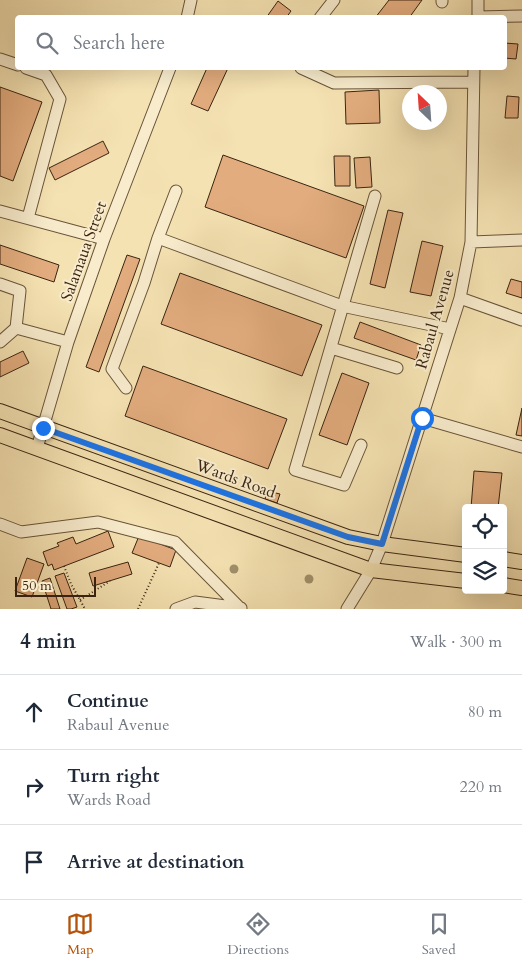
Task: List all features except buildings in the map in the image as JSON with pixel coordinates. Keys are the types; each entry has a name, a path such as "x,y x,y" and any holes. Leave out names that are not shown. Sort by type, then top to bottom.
{"main road":[{"name":"Wards Road","path":"0,411 348,537 382,544 462,554"},
{"path":"0,435 371,570 462,581"},
{"path":"507,560 522,562"},
{"path":"507,586 522,588"}],"street":[{"path":"188,15 191,0"},
{"path":"322,15 334,0"},
{"path":"478,0 478,15"},
{"path":"507,16 522,16"},
{"path":"0,59 15,64"},
{"path":"28,218 60,98 46,75 32,70"},
{"name":"Salamaua Street","path":"37,448 68,342 104,239 169,70"},
{"path":"305,70 334,83 474,82"},
{"name":"Rabaul Avenue","path":"347,609 371,570 382,544 460,298 471,242 474,70"},
{"path":"126,388 112,369 176,192"},
{"path":"361,445 344,484 295,470 375,196"},
{"path":"0,211 104,239"},
{"path":"158,238 342,306 450,329"},
{"path":"471,242 522,240"},
{"path":"0,284 20,291 16,328 0,342"},
{"path":"460,298 522,320"},
{"path":"16,328 68,342"},
{"path":"332,348 397,368"},
{"path":"422,418 522,447"},
{"path":"0,524 21,532 98,522 175,542 242,609"},
{"path":"176,609 195,602 242,609"}],"path":[{"path":"138,609 159,563"},
{"path":"64,566 71,584 85,609"},
{"path":"80,600 110,581"}],"route":[{"path":"43,428 348,537 382,544 422,418"}]}
